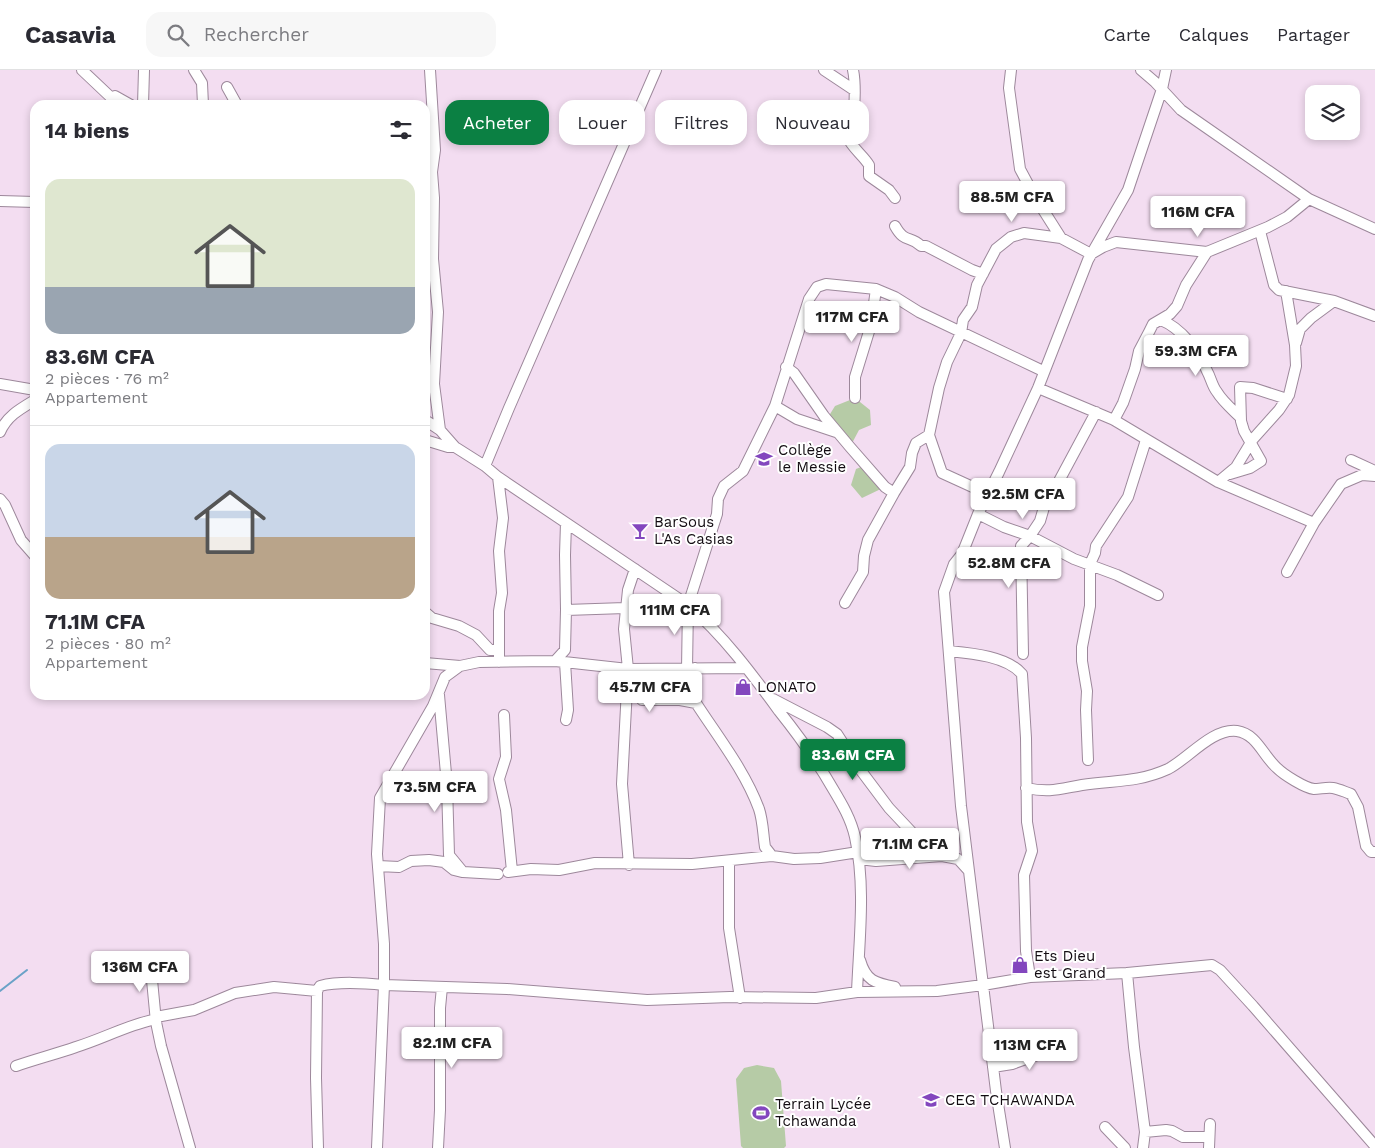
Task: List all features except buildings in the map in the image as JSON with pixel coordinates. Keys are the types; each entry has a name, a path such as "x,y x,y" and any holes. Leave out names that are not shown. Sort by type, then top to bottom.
{"street":[{"path":"82,70 114,100"},
{"path":"143,100 144,70"},
{"path":"194,70 202,83 203,100"},
{"path":"430,70 435,150 432,172 434,198 433,258 438,312 434,384 440,430"},
{"path":"486,466 509,408 656,70"},
{"path":"824,70 854,90"},
{"path":"853,70 855,82 853,112 847,123 847,138 862,154 869,165 869,176 889,190 894,198"},
{"path":"1011,70 1009,88 1020,169 1061,238"},
{"path":"1141,70 1181,110 1309,199 1375,229"},
{"path":"1005,1148 968,870 944,592 954,564 962,554 978,514 1038,388 1043,371 1092,254 1128,190 1162,90 1166,70"},
{"path":"227,87 234,100"},
{"path":"103,89 122,100"},
{"path":"1092,254 1103,246 1116,242 1207,252 1260,231 1287,217 1309,199"},
{"path":"0,201 30,202"},
{"path":"895,226 902,237 921,246 926,246 983,274"},
{"path":"1260,231 1274,285 1279,290 1334,300 1375,316"},
{"path":"988,494 942,473 929,435 946,362 961,333 963,320 972,307 977,284 996,249 1010,237 1024,233 1061,238 1092,254"},
{"path":"1114,420 1123,404 1139,351 1154,324 1170,314 1177,306 1186,286 1207,252"},
{"path":"772,856 766,847 759,810 752,792 691,692 688,605 717,514 718,499 724,486 743,470 775,406 809,298 817,288 826,284 876,290 961,333 1043,371"},
{"path":"855,398 855,378 871,325 876,290"},
{"path":"1222,479 1236,467 1251,443 1289,395 1296,366 1295,345 1286,291"},
{"path":"1295,345 1300,329 1334,300"},
{"path":"1161,320 1169,323 1190,343 1207,370 1218,395 1241,418"},
{"path":"786,368 794,373 837,432 885,487 894,493"},
{"path":"0,384 30,389"},
{"path":"1222,479 1250,468 1261,461 1244,431 1241,418 1240,387 1253,388 1287,399"},
{"path":"1038,388 1114,420 1146,440 1314,523"},
{"path":"0,432 4,423 16,411 30,403"},
{"path":"775,406 797,419 837,432"},
{"path":"1023,654 1021,546 1040,521 1047,496 1059,481 1096,412"},
{"path":"430,423 440,430 455,447 486,466 498,477 636,569 703,617 770,698 812,754 843,805 855,835 860,892 857,992"},
{"path":"845,603 862,572 868,540 910,467 916,443 929,435"},
{"path":"1088,760 1087,691 1082,661 1082,646 1090,606 1090,564 1096,546 1128,497 1146,440"},
{"path":"430,442 455,447"},
{"path":"1351,460 1375,472"},
{"path":"1287,572 1314,523 1341,484 1362,475 1375,476"},
{"path":"498,477 503,518 499,551 502,593 499,611 499,662"},
{"path":"0,499 5,505 20,540 30,551"},
{"path":"978,514 1004,527 1030,536 1074,559 1117,575 1158,595"},
{"path":"566,523 564,662 568,710 566,720"},
{"path":"629,865 622,784 628,683 624,629 625,608 630,581 636,569"},
{"path":"566,610 625,608"},
{"path":"430,616 459,626 476,635 490,650 499,650"},
{"path":"949,651 980,654 1014,666 1022,674 1026,738 1027,830 1032,845 1032,851 1024,875 1026,951 1030,977"},
{"path":"725,668 736,656"},
{"path":"430,663 460,666 479,662 564,662 628,669 746,668"},
{"path":"377,1148 384,985 384,944 377,854 380,798 439,694 445,677 460,666"},
{"path":"628,683 642,700"},
{"path":"439,694 447,785 449,855 463,872"},
{"path":"770,698 837,734 859,768 889,808 920,841 942,856"},
{"path":"626,712 634,703 642,700 680,700 696,703"},
{"path":"504,715 506,758 499,779 506,810 506,872"},
{"path":"1026,788 1046,791 1062,790 1081,786 1134,781 1170,767 1212,736 1234,730 1247,733 1277,768 1297,781 1312,789 1335,788 1351,794 1358,807 1366,846 1371,852 1375,852"},
{"path":"378,866 399,867 411,861 429,860 444,862 454,870 463,872 506,872 531,868 559,870 595,863 629,865 692,864 729,862 772,856 820,858 858,856 876,861 942,856 958,859 968,870"},
{"path":"729,862 729,928 740,998"},
{"path":"858,952 863,969 870,979 880,984 904,990"},
{"path":"142,965 152,980 156,1019 167,1072 190,1148"},
{"path":"318,1148 316,1078 317,991 320,986 326,984 360,983 507,989 639,1000 816,998 857,992 937,991 1030,977 1127,973 1212,965 1253,1006 1375,1146"},
{"path":"1127,973 1145,1132 1141,1147"},
{"path":"16,1066 117,1033 134,1024 194,1010 235,993 274,987 317,991"},
{"path":"438,1148 442,987"},
{"path":"993,1067 1012,1064 1059,1047"},
{"path":"1145,1132 1172,1131 1177,1135 1208,1143 1210,1124"},
{"path":"1105,1127 1125,1148"}],"green space":[{"path":"855,398 870,410 871,425 859,430 850,447 827,419 835,406"},
{"path":"866,465 885,487 862,498 851,485 856,469"},
{"name":"Terrain Lycée Tchawanda","path":"757,1065 774,1068 781,1081 786,1146 784,1148 743,1148 741,1146 736,1079 744,1068"}],"waterway":[{"path":"0,991 27,970"}],"place":[{"name":"Collège le Messie","path":"764,459"},
{"name":"BarSous L'As Casias","path":"640,531"},
{"name":"LONATO","path":"743,687"},
{"name":"Ets Dieu est Grand","path":"1020,965"},
{"name":"CEG TCHAWANDA","path":"931,1100"},
{"name":"Terrain Lycée Tchawanda","path":"761,1113"}]}
